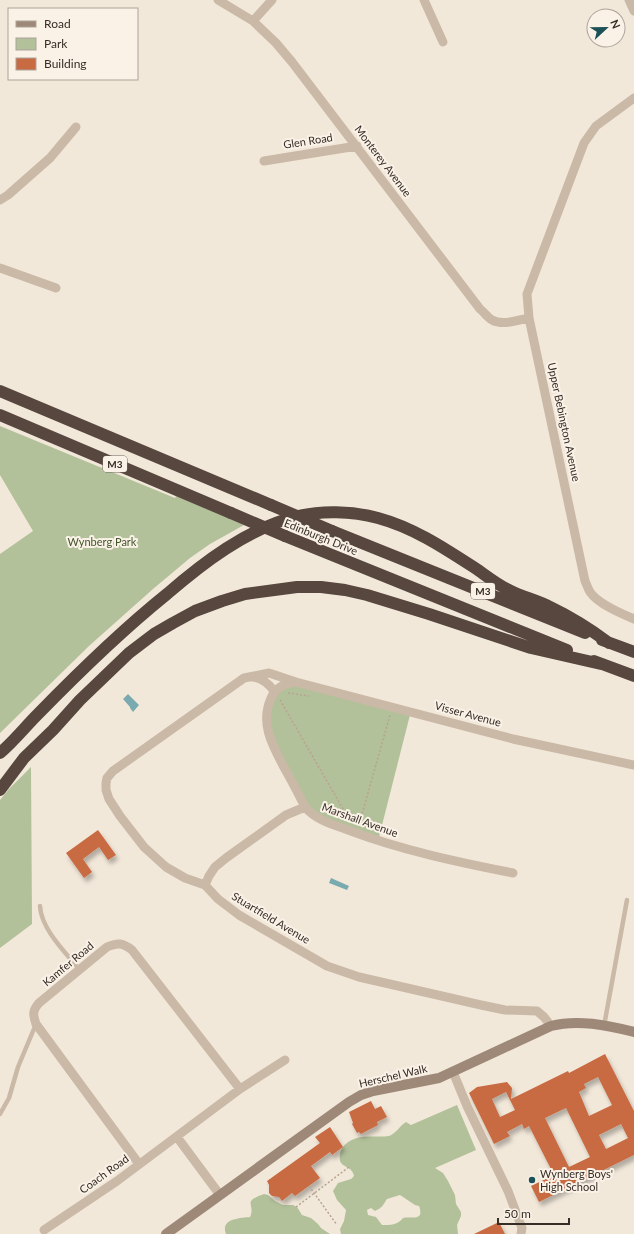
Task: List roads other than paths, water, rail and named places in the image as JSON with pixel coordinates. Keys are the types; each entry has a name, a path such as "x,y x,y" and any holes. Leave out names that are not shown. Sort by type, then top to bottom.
{"highway":[{"name":"Edinburgh Drive","path":"0,391 332,531 634,652"},
{"name":"Edinburgh Drive","path":"0,415 285,536 634,676"},
{"path":"0,753 89,662 141,615 194,571 241,540 268,526 295,517 335,512 357,514 397,524 432,542 508,590 548,606 576,620 609,643"},
{"path":"0,790 24,758 53,730 80,700 129,653 154,634 195,611 222,601 252,593 297,587 345,590 367,595 422,612 531,648 601,664"},
{"path":"0,774 24,758"}],"main road":[{"name":"Herschel Walk","path":"166,1234 355,1098 373,1091 433,1080 551,1026 564,1022 584,1023 634,1032"}],"street":[{"name":"Monterey Avenue","path":"218,0 254,21 276,43 357,146 480,309 491,319 497,322 511,322 529,318"},
{"path":"254,21 272,0"},
{"path":"424,0 443,42"},
{"path":"629,0 634,11"},
{"name":"Upper Bebington Avenue","path":"634,98 596,126 589,135 580,153 527,294 529,318 585,581 591,593 595,597 617,612 634,620"},
{"path":"0,200 8,195 50,158 76,127"},
{"name":"Glen Road","path":"264,161 357,146"},
{"path":"0,268 56,288"},
{"name":"Stuartfield Avenue","path":"296,682 269,673 244,678 113,771 107,778 106,790 109,799 120,816 144,847 166,867 185,878 205,885 218,899 239,915 327,966 365,978 481,1005 505,1010 537,1011 551,1026"},
{"path":"244,678 257,677 265,681 275,692"},
{"path":"296,682 286,683 275,692 266,710 268,732 271,743 305,807"},
{"name":"Visser Avenue","path":"296,682 513,738 634,766"},
{"name":"Marshall Avenue","path":"205,885 214,868 226,858 286,815 305,807 314,816 382,842 410,850 513,873"},
{"name":"Kamfer Road","path":"36,1024 33,1015 35,1008 107,947 115,943 121,943 132,950 240,1090"},
{"path":"36,1024 138,1164"},
{"name":"Coach Road","path":"44,1230 117,1180 240,1090 285,1060"},
{"path":"453,1072 467,1106 508,1191 521,1225 521,1234"},
{"path":"177,1137 220,1195"}],"lane":[{"path":"604,1026 627,900"},
{"path":"40,906 41,914 47,928 80,970"},
{"path":"0,1114 9,1098 18,1067 36,1024"}],"water":[{"path":"128,694 139,705 133,712 123,699"},
{"path":"331,878 349,886 347,890 329,883"}],"place":[{"name":"Wynberg Boys' High School","path":"532,1180"}],"park label":[{"name":"Wynberg Park","path":"102,542"}]}
